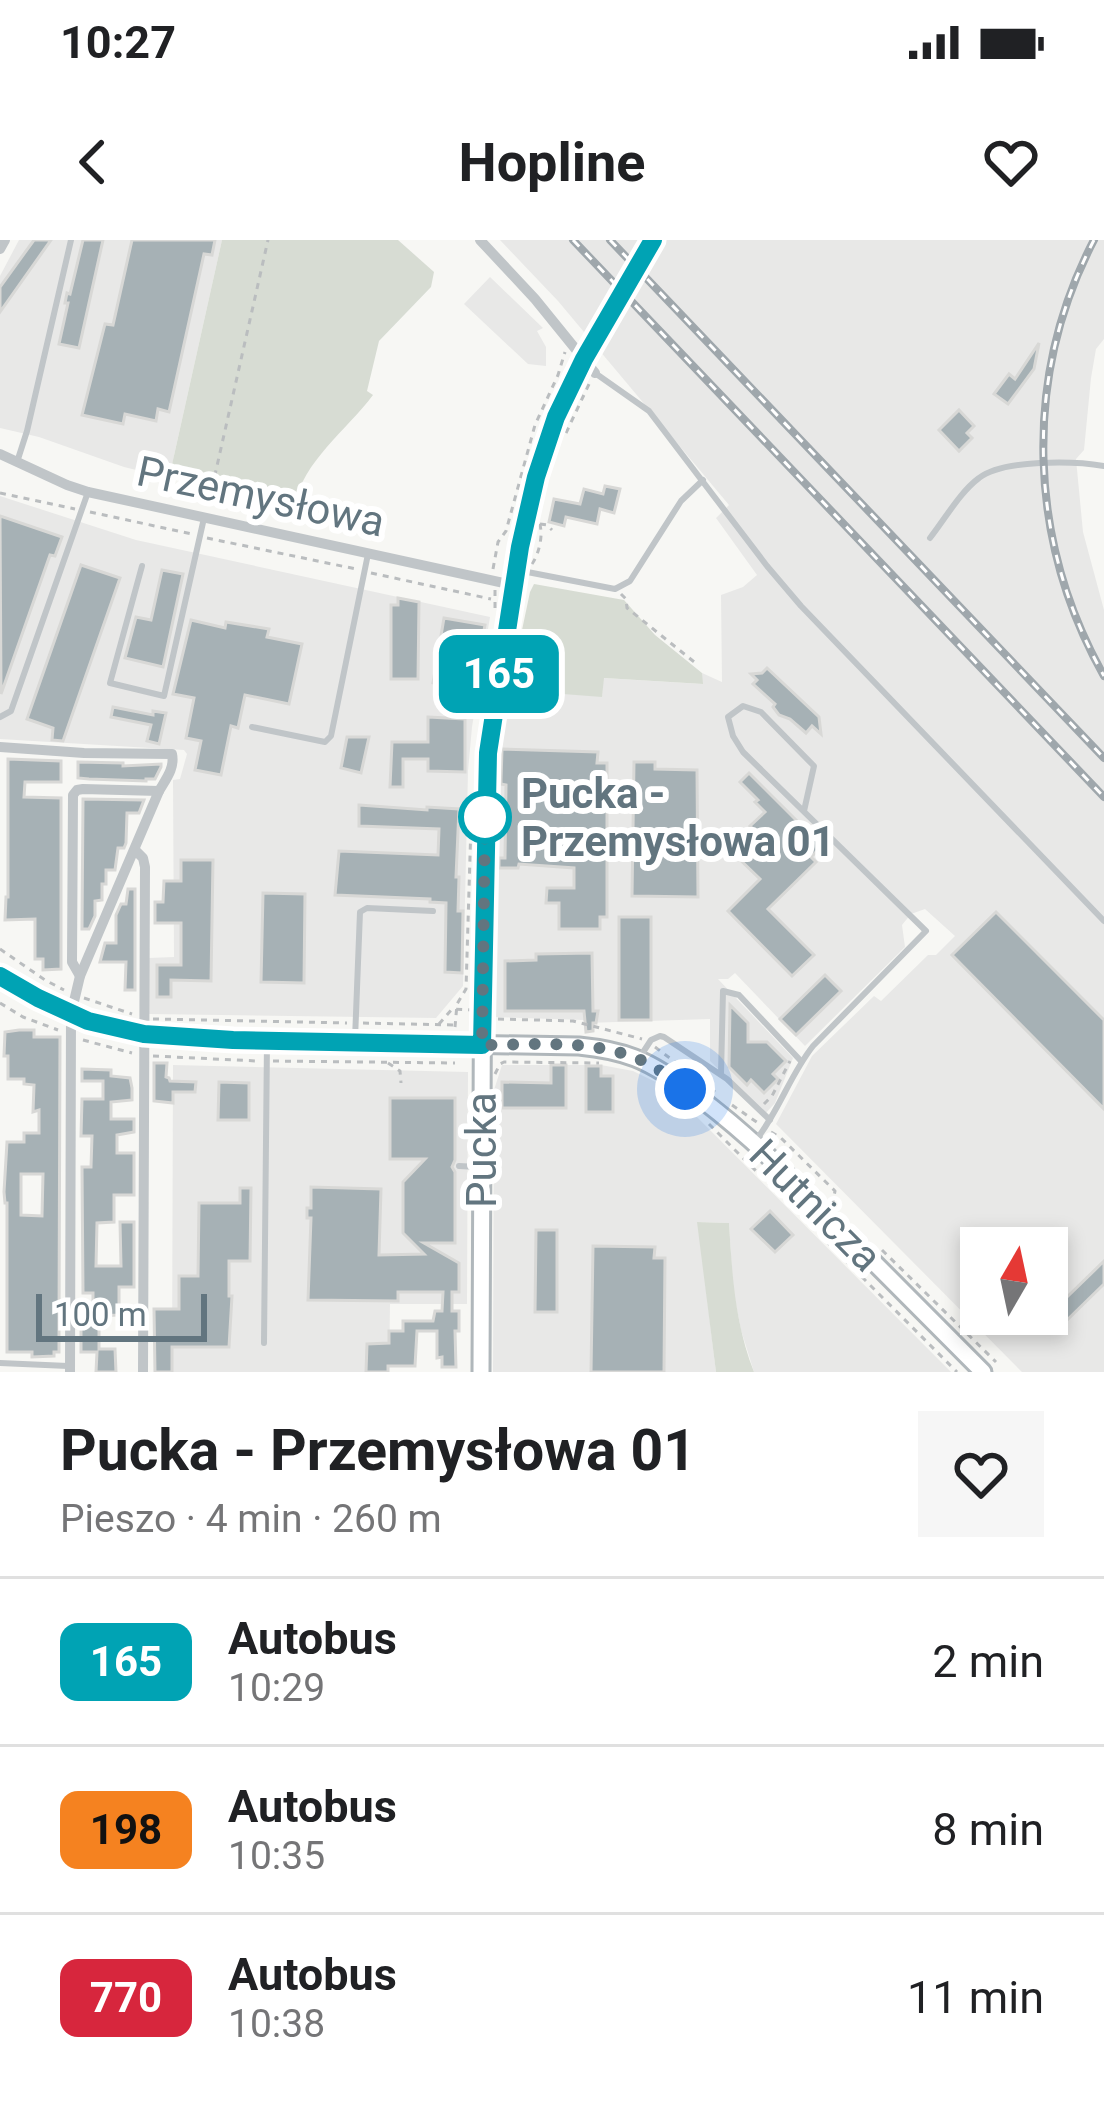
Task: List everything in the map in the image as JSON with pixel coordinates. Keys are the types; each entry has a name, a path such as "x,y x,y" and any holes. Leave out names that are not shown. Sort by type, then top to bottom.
{"street":[{"path":"0,249 5,240"},
{"path":"480,240 595,373"},
{"name":"Pucka","path":"481,1372 487,761 514,575 561,388 584,359 653,240"},
{"name":"Przemysłowa","path":"1,456 88,492 368,554 514,575"},
{"path":"0,748 172,754 172,770 159,790 74,995 71,1014 78,1038 70,1369"},
{"path":"80,976 71,962 73,794 83,789 159,790"},
{"path":"135,850 146,867 143,1372"},
{"name":"Hutnicza","path":"0,976 71,1014 123,1030 145,1026 267,1041 579,1046 639,1059 754,1142 989,1367"}],"lane":[{"path":"16,463 71,240"},
{"path":"595,373 649,411 801,606 1104,920"},
{"path":"930,538 975,481 989,472 1026,465 1104,466"},
{"path":"514,575 615,589 630,580 681,500 703,480"},
{"path":"0,717 10,711 88,492"},
{"path":"142,566 110,682 164,696 204,518"},
{"path":"252,727 325,742 331,736 368,554"},
{"path":"754,1142 770,1120 798,1058 926,931 743,752 728,717 743,706 761,712 814,766 804,811"},
{"path":"355,1042 360,912 367,908 433,911"},
{"path":"721,1074 723,991 739,995 798,1058"},
{"path":"639,1059 651,1040 660,1036 721,1074 770,1120"},
{"path":"265,1343 267,1041"},
{"path":"459,1166 481,1167"},
{"path":"0,1363 70,1369"}],"path":[{"path":"212,488 268,240"},
{"path":"553,530 539,523 536,558 514,575 494,569 535,425 561,388 566,350"},
{"path":"563,440 595,373"},
{"path":"546,382 561,388"},
{"path":"0,494 494,601 494,591"},
{"path":"615,589 626,599 627,608 698,665"},
{"path":"0,949 45,980 145,1026 455,1026 456,1009"},
{"path":"0,1003 78,1038"},
{"path":"439,1024 452,1009 470,1010"},
{"path":"490,1018 573,1022 641,1039"},
{"path":"461,1061 454,1058 455,1064 466,1069"},
{"path":"750,1117 772,1096 798,1058"},
{"path":"387,1062 400,1071 401,1083"},
{"path":"494,1076 504,1062 612,1064"},
{"path":"706,1120 957,1372"},
{"path":"773,1134 835,1191 834,1200 843,1213"},
{"path":"874,1245 887,1253 989,1367"}],"shaded area":[{"path":"19,240 222,240 169,478 0,428 0,276"},
{"path":"222,240 398,240 434,272 431,287 379,341 367,391 373,395 316,460 294,506 169,478"},
{"path":"500,240 1104,240 1104,339 1096,349 1084,450 1076,459 1083,532 1104,610 1104,1372 1022,1372 985,1335 1068,1335 1068,1227 960,1227 960,1309 776,1124 812,1056 874,996 881,1001 955,936 925,909 911,914 902,925 905,947 805,1046 735,973 718,979 793,1058 775,1103 765,1114 710,1061 710,1019 585,1023 495,1017 498,785 510,687 602,696 603,678 702,684 702,673 722,682 721,595 743,587 757,575 716,518 729,505 558,301"},
{"path":"490,277 543,328 537,331 546,347 546,366 528,364 464,304"},
{"path":"0,496 136,540 490,617 468,771 463,986 436,1018 149,1014 149,958 174,957 173,780 180,779 187,754 184,750 0,739"},
{"path":"534,584 624,600 655,635 702,673 703,684 604,678 602,697 510,687"},
{"path":"173,1065 468,1072 467,1304 390,1304 389,1372 172,1372"},
{"path":"502,1065 601,1065 633,1071 662,1085 951,1372 754,1372 733,1290 729,1223 698,1222 716,1372 493,1372 494,1090"},
{"path":"697,1222 729,1223 739,1317 754,1372 716,1372"}],"building":[{"path":"34,240 51,240 0,312 0,287"},
{"path":"83,240 103,240 79,348 59,344 67,293"},
{"path":"132,240 215,240 212,255 204,254 169,412 158,409 156,421 125,414 123,424 82,415 105,324 113,325"},
{"path":"1039,343 1034,369 1008,404 994,394 1009,374 1015,379"},
{"path":"959,410 974,426 967,433 972,438 959,451 939,430"},
{"path":"605,486 620,489 614,513 600,509 597,524 566,517 564,526 549,522 554,499 580,504 584,489 603,494"},
{"path":"0,516 62,537 55,556 50,555 1,694"},
{"path":"81,565 120,578 63,741 52,740 53,728 27,719"},
{"path":"162,570 183,574 163,667 125,658 136,617 151,620"},
{"path":"398,598 419,602 418,679 391,679 391,605 398,605"},
{"path":"444,618 485,625 470,706 442,700 445,686 433,683"},
{"path":"191,620 225,628 226,622 269,629 267,637 302,644 289,704 245,695 238,728 231,726 221,775 195,770 201,741 186,738 194,698 173,694"},
{"path":"767,668 819,717 821,734 812,726 806,733 779,715 775,704 753,684 757,680 751,674"},
{"path":"113,707 166,713 159,744 147,741 151,725 111,717"},
{"path":"428,717 465,719 465,772 428,771 428,759 403,759 403,787 390,787 392,742 428,742"},
{"path":"347,737 369,737 361,773 341,768"},
{"path":"502,749 598,752 597,763 607,763 607,917 600,917 600,929 559,929 559,903 546,903 547,888 574,888 574,868 519,864 518,868 499,868 499,858 505,858"},
{"path":"8,759 61,761 61,782 25,782 24,797 61,798 61,969 43,970 43,959 35,959 35,919 5,920"},
{"path":"78,762 161,767 155,779 146,781 89,779 78,778"},
{"path":"634,762 655,762 655,769 697,770 698,897 632,896"},
{"path":"749,773 822,846 811,857 816,862 768,909 814,955 792,976 728,911 760,879 733,853 755,831 750,826 765,812 740,782"},
{"path":"83,799 144,800 139,813 127,813 126,843 118,848 115,870 106,870 102,900 95,901 89,929 82,929"},
{"path":"359,805 459,809 456,877 458,911 463,911 462,973 445,972 446,903 335,895 339,851 438,855 439,829 359,826"},
{"path":"181,860 213,860 211,981 171,980 171,997 157,997 157,965 181,965 181,923 155,923 155,902 163,902 164,881 181,881"},
{"path":"128,889 135,889 135,990 125,990 126,962 100,962 105,943 116,943 116,915 121,904 126,904"},
{"path":"263,893 305,894 304,983 261,982"},
{"path":"996,912 1104,1020 1104,1109 952,955"},
{"path":"619,917 651,917 651,1020 619,1020"},
{"path":"592,953 593,1011 598,1011 593,1031 586,1032 584,1011 505,1011 505,961 536,960 536,954"},
{"path":"825,975 841,991 796,1035 780,1019"},
{"path":"730,1005 748,1023 748,1042 767,1042 786,1061 773,1074 778,1079 764,1093 751,1080 747,1085 729,1067"},
{"path":"34,1030 34,1037 60,1037 59,1352 54,1356 7,1352 7,1142 24,1142 24,1133 39,1133 39,1110 33,1112 34,1085 8,1079 5,1032","holes":["21,1174 43,1174 42,1216 21,1215"]},
{"path":"154,1063 167,1063 170,1081 196,1082 195,1092 173,1092 173,1103 154,1101"},
{"path":"551,1065 566,1065 566,1108 502,1108 502,1082 551,1083"},
{"path":"586,1066 601,1066 601,1076 613,1076 613,1112 586,1112"},
{"path":"82,1069 111,1070 111,1076 130,1078 132,1088 132,1100 111,1102 111,1119 134,1119 134,1132 117,1135 117,1153 134,1153 134,1195 114,1195 114,1222 97,1223 96,1266 121,1266 120,1222 134,1222 134,1287 119,1287 119,1315 93,1316 93,1293 83,1293 82,1167 91,1167 92,1136 81,1136 82,1099 103,1099 103,1081 82,1081"},
{"path":"219,1082 249,1083 249,1120 218,1120"},
{"path":"390,1098 455,1098 455,1243 424,1243 459,1263 459,1292 452,1292 452,1311 459,1311 456,1367 442,1367 442,1357 437,1358 437,1331 417,1331 415,1366 366,1372 367,1344 389,1343 389,1331 403,1331 403,1321 433,1321 435,1311 442,1311 443,1292 398,1292 398,1301 308,1300 311,1187 381,1189 379,1255 424,1254 403,1233 403,1182 425,1159 390,1159"},
{"path":"240,1188 251,1188 250,1261 229,1261 229,1347 172,1347 172,1372 155,1372 154,1309 179,1309 179,1276 198,1276 199,1203 240,1203"},
{"path":"770,1211 793,1235 775,1252 751,1229"},
{"path":"536,1230 557,1230 557,1312 535,1312"},
{"path":"593,1246 655,1247 654,1258 665,1258 664,1372 591,1372"},
{"path":"1104,1261 1104,1284 1068,1319 1068,1296"},
{"path":"81,1316 99,1316 99,1349 115,1349 116,1372 96,1372 97,1352 81,1352"}],"railway":[{"path":"573,240 1104,797"},
{"path":"610,240 1104,758"},
{"path":"1094,240 1054,347 1045,403 1044,459 1048,515 1060,570 1104,676"}],"bus line":[{"name":"165","path":"0,976 88,1021 144,1034 482,1045 489,734 520,547 556,417 653,240"}],"place":[{"name":"Pucka - Przemysłowa 01","path":"485,817"}],"route":[{"path":"485,817 482,1045 600,1048 646,1063 685,1089"}]}
